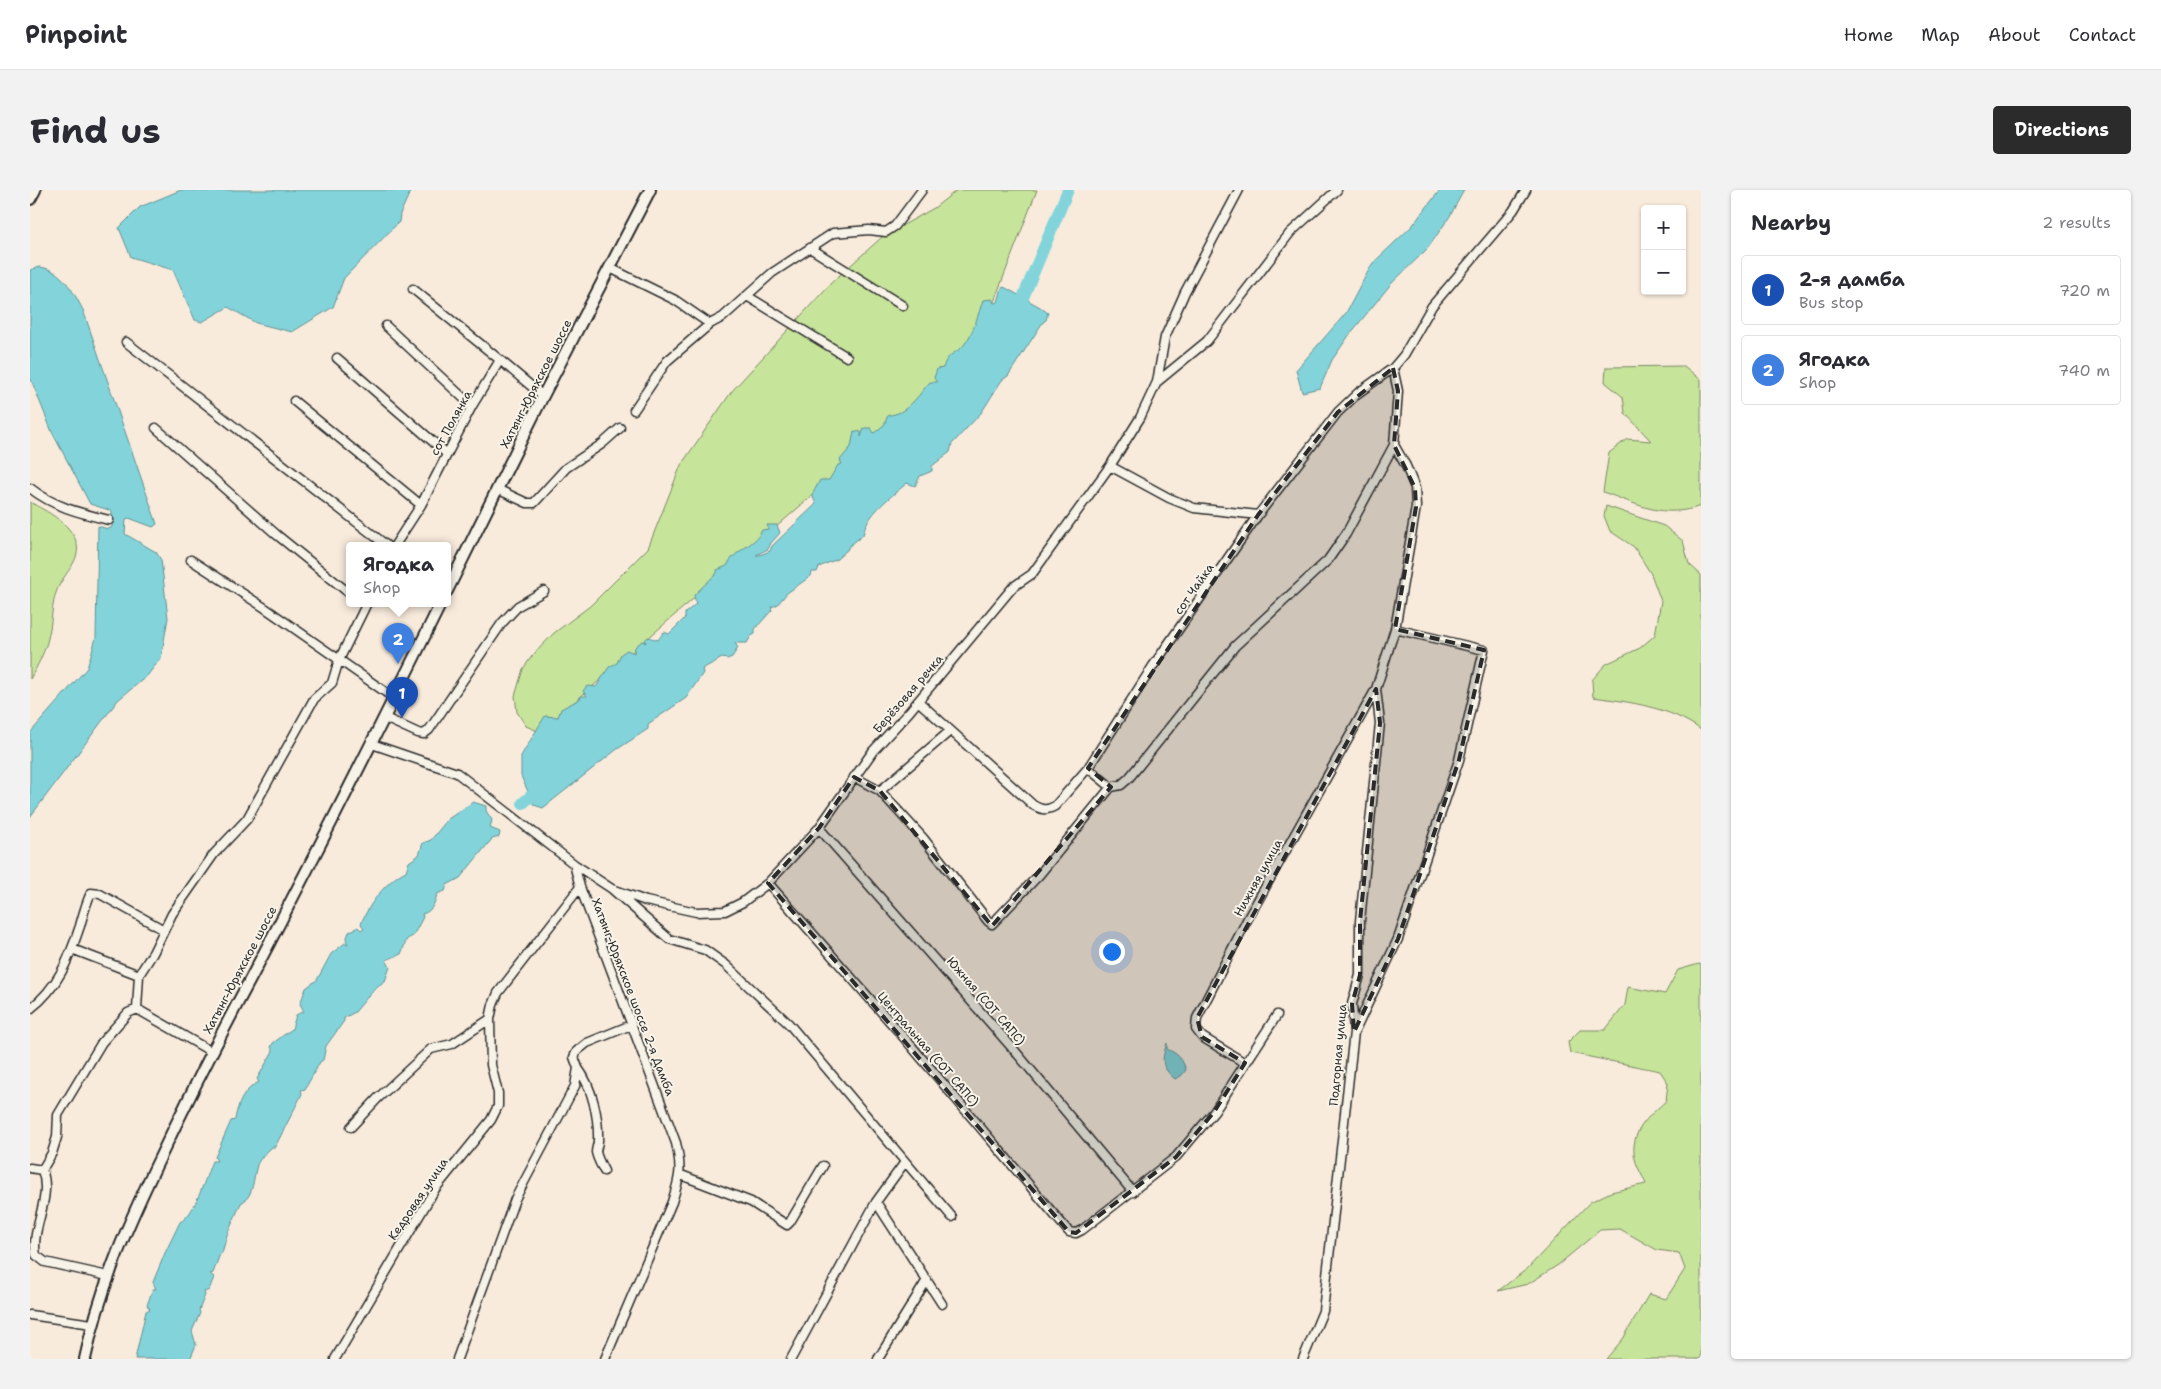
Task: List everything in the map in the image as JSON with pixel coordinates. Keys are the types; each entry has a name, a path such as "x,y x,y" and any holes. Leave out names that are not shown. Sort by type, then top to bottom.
{"main road":[{"path":"30,199 35,190"},
{"name":"Хатынг-Юряхское шоссе","path":"451,584 543,396 650,190"},
{"name":"Хатынг-Юряхское шоссе","path":"85,1359 92,1324 127,1228 212,1052 372,744 439,607"}],"street":[{"path":"634,410 667,361 710,324 723,317 772,273 833,234 869,230 886,232 895,226 922,190"},
{"path":"1157,382 1165,337 1185,292 1239,190"},
{"path":"1157,382 1207,341 1290,233 1337,190"},
{"name":"сот Чайка","path":"950,731 1022,793 1033,805 1041,810 1048,810 1055,806 1088,768 1154,666 1258,515 1338,412 1358,393 1393,368 1404,355 1432,306 1513,211 1526,190"},
{"path":"810,248 903,306"},
{"path":"610,268 675,300 710,324"},
{"path":"413,289 543,396"},
{"path":"747,296 847,357"},
{"path":"386,326 472,406"},
{"path":"126,342 382,542"},
{"path":"337,358 446,453"},
{"name":"сот Полянка","path":"397,542 421,505 446,453 500,360"},
{"path":"854,777 880,791 923,838 992,924 1038,875 1111,787 1121,785 1129,778 1235,646 1328,560 1346,534 1394,445 1398,391 1393,368"},
{"name":"Берёзовая речка","path":"612,889 646,901 696,912 725,911 743,902 768,883 819,828 873,751 918,701 1013,587 1032,574 1110,466 1140,418 1157,382"},
{"path":"294,401 421,505"},
{"path":"156,428 277,535 346,591"},
{"path":"497,489 527,504 534,503 566,468 602,444 620,428"},
{"path":"1376,689 1395,629 1416,507 1415,488 1406,466 1394,445"},
{"path":"1110,466 1169,498 1194,508 1258,515"},
{"path":"30,488 43,499 66,510 109,520"},
{"path":"191,560 266,608 394,698"},
{"path":"385,718 418,734 424,734 429,730 502,623 518,606 544,591"},
{"path":"137,1009 139,975 153,953 172,914 214,854 248,819 314,699 332,683 339,660 364,607"},
{"path":"1354,1032 1398,939 1459,760 1484,650 1395,629"},
{"name":"Подгорная улица","path":"1303,1359 1323,1311 1354,1032 1352,1004 1360,975 1360,921 1380,723 1376,689"},
{"name":"Нижняя улица","path":"1245,1063 1202,1037 1196,1029 1197,1018 1247,920 1376,689"},
{"path":"880,791 950,731 918,701"},
{"path":"372,744 457,772 574,864 612,889 670,940 705,950 726,965 789,1024 952,1218"},
{"path":"1088,768 1111,787"},
{"name":"Южная (СОТ САПС)","path":"819,828 1022,1058 1132,1192"},
{"name":"Хатынг-Юряхское шоссе 2-я Дамба","path":"574,864 580,887 676,1143 680,1159 681,1175 659,1237 605,1359"},
{"name":"Центральная (СОТ САПС)","path":"768,883 907,1041 1070,1232 1076,1233 1082,1230 1132,1192"},
{"name":"Кедровая улица","path":"335,1359 435,1190 491,1120 498,1106 498,1093 491,1065 490,1019 493,1005 498,993 580,887"},
{"path":"30,1009 43,999 59,978 72,949 91,893 95,892 164,930"},
{"path":"72,949 139,975"},
{"path":"137,1009 212,1052"},
{"path":"108,1276 41,1260 36,1255 33,1240 46,1187 42,1170 52,1153 57,1137 58,1115 102,1042 128,1013 137,1009"},
{"path":"1132,1192 1176,1157 1214,1112 1276,1015"},
{"path":"351,1127 378,1098 431,1049 452,1044 490,1019"},
{"path":"604,1171 596,1152 597,1130 591,1093 574,1057 577,1050 582,1046 631,1025"},
{"path":"457,1359 515,1199 575,1086 578,1068"},
{"path":"791,1359 876,1202 905,1162"},
{"path":"681,1175 751,1202 787,1225 824,1166"},
{"path":"30,1168 42,1170"},
{"path":"876,1202 942,1304"},
{"path":"878,1359 927,1280"},
{"path":"30,1315 92,1324"}],"highlighted area":[{"path":"1393,368 1398,391 1394,445 1415,488 1416,507 1395,629 1484,650 1459,760 1398,939 1354,1032 1352,1004 1360,975 1360,921 1380,723 1376,689 1197,1018 1202,1037 1245,1063 1214,1112 1176,1157 1076,1233 1069,1232 768,883 819,828 854,777 880,791 992,926 1111,787 1088,768 1258,515 1338,412"}],"green space":[{"path":"957,190 1037,190 973,356 540,732 526,726 517,712 515,696 523,669 532,656 554,633 590,606 648,548 681,465 732,391 831,283 882,237 934,208"},
{"path":"1684,366 1701,380 1701,506 1687,510 1663,511 1640,506 1603,492 1609,453 1627,439 1651,441 1625,413 1623,397 1605,382 1606,367"},
{"path":"30,502 50,513 68,528 76,541 77,552 76,558 55,594 46,646 30,679"},
{"path":"1606,506 1664,526 1683,541 1689,564 1701,575 1701,730 1689,722 1663,711 1593,697 1592,680 1606,664 1640,648 1655,635 1661,601 1651,574 1634,547 1610,531 1604,516"},
{"path":"1701,965 1701,1359 1606,1359 1623,1339 1649,1294 1666,1299 1685,1269 1679,1253 1657,1250 1620,1229 1600,1230 1558,1265 1528,1284 1498,1291 1527,1269 1590,1202 1611,1192 1646,1184 1635,1159 1635,1141 1637,1133 1647,1119 1666,1101 1668,1083 1660,1071 1570,1053 1568,1042 1580,1030 1605,1030 1625,1005 1628,987 1665,994 1678,970"}],"water":[{"path":"181,190 411,190 400,214 399,222 344,278 333,307 292,332 256,323 228,307 202,322 195,320 173,270 131,257 119,228 140,207"},
{"path":"1440,190 1464,190 1450,216 1428,248 1391,284 1350,334 1332,360 1320,388 1302,392 1296,370 1346,313 1372,264 1412,226"},
{"path":"39,267 60,276 71,289 83,310 157,524 153,527 129,518 126,519 125,534 156,552 161,560 168,618 161,658 147,676 118,700 30,817 30,733 87,668 96,638 98,526 108,529 112,527 112,511 90,504 52,432 30,377 30,270"},
{"path":"1004,287 1048,313 1046,320 1008,376 1002,380 981,413 952,444 950,452 932,466 932,471 920,476 915,486 907,483 880,506 869,520 863,535 837,559 819,567 817,572 812,572 811,576 787,593 777,605 771,607 772,610 755,629 755,634 751,636 747,643 735,643 738,648 732,657 722,658 702,669 703,673 686,698 648,724 648,729 616,750 543,808 534,805 521,776 521,756 545,716 558,717 561,709 580,699 581,696 587,696 583,691 587,686 596,687 609,667 617,663 621,654 627,650 634,653 635,647 642,641 646,643 645,640 648,637 658,640 664,632 669,634 685,618 685,613 696,604 694,595 717,573 717,570 727,566 734,556 755,540 762,530 769,529 767,525 777,525 780,533 768,549 756,555 770,551 772,546 816,504 812,495 820,480 829,480 838,465 842,464 840,460 851,447 854,431 861,432 861,437 864,428 871,428 874,433 884,425 888,415 901,412 930,382 937,382 934,378 937,369 943,368 949,356 964,345 970,335 983,300 992,299 994,303 998,302"},
{"path":"473,802 486,806 486,811 492,820 490,828 500,832 499,837 492,839 460,878 447,885 445,891 437,894 432,907 422,914 423,917 413,936 407,939 401,954 386,960 390,967 385,981 375,988 355,1012 344,1018 344,1021 326,1046 323,1060 305,1089 301,1090 302,1094 275,1147 272,1147 259,1160 251,1192 241,1203 227,1235 222,1253 213,1273 210,1274 214,1277 209,1290 204,1292 205,1295 199,1310 200,1313 192,1331 196,1345 190,1359 135,1359 146,1311 150,1309 147,1305 153,1289 156,1289 153,1282 165,1253 180,1222 195,1204 212,1161 217,1161 215,1157 231,1121 235,1120 242,1098 249,1089 259,1082 257,1079 273,1051 271,1047 273,1043 292,1029 296,1015 304,1011 300,1004 306,988 317,980 331,954 345,943 348,944 346,940 349,932 358,927 361,930 364,928 361,924 373,901 392,880 406,871 409,862 419,855 423,843 431,840 448,819"},
{"path":"1167,1043 1167,1049 1179,1057 1186,1070 1175,1079 1167,1071 1163,1059"}],"waterway":[{"path":"1017,312 1068,190"},
{"path":"523,803 542,786"}],"place":[{"name":"Ягодка","path":"398,664"},
{"name":"2-я дамба","path":"402,718"}]}
